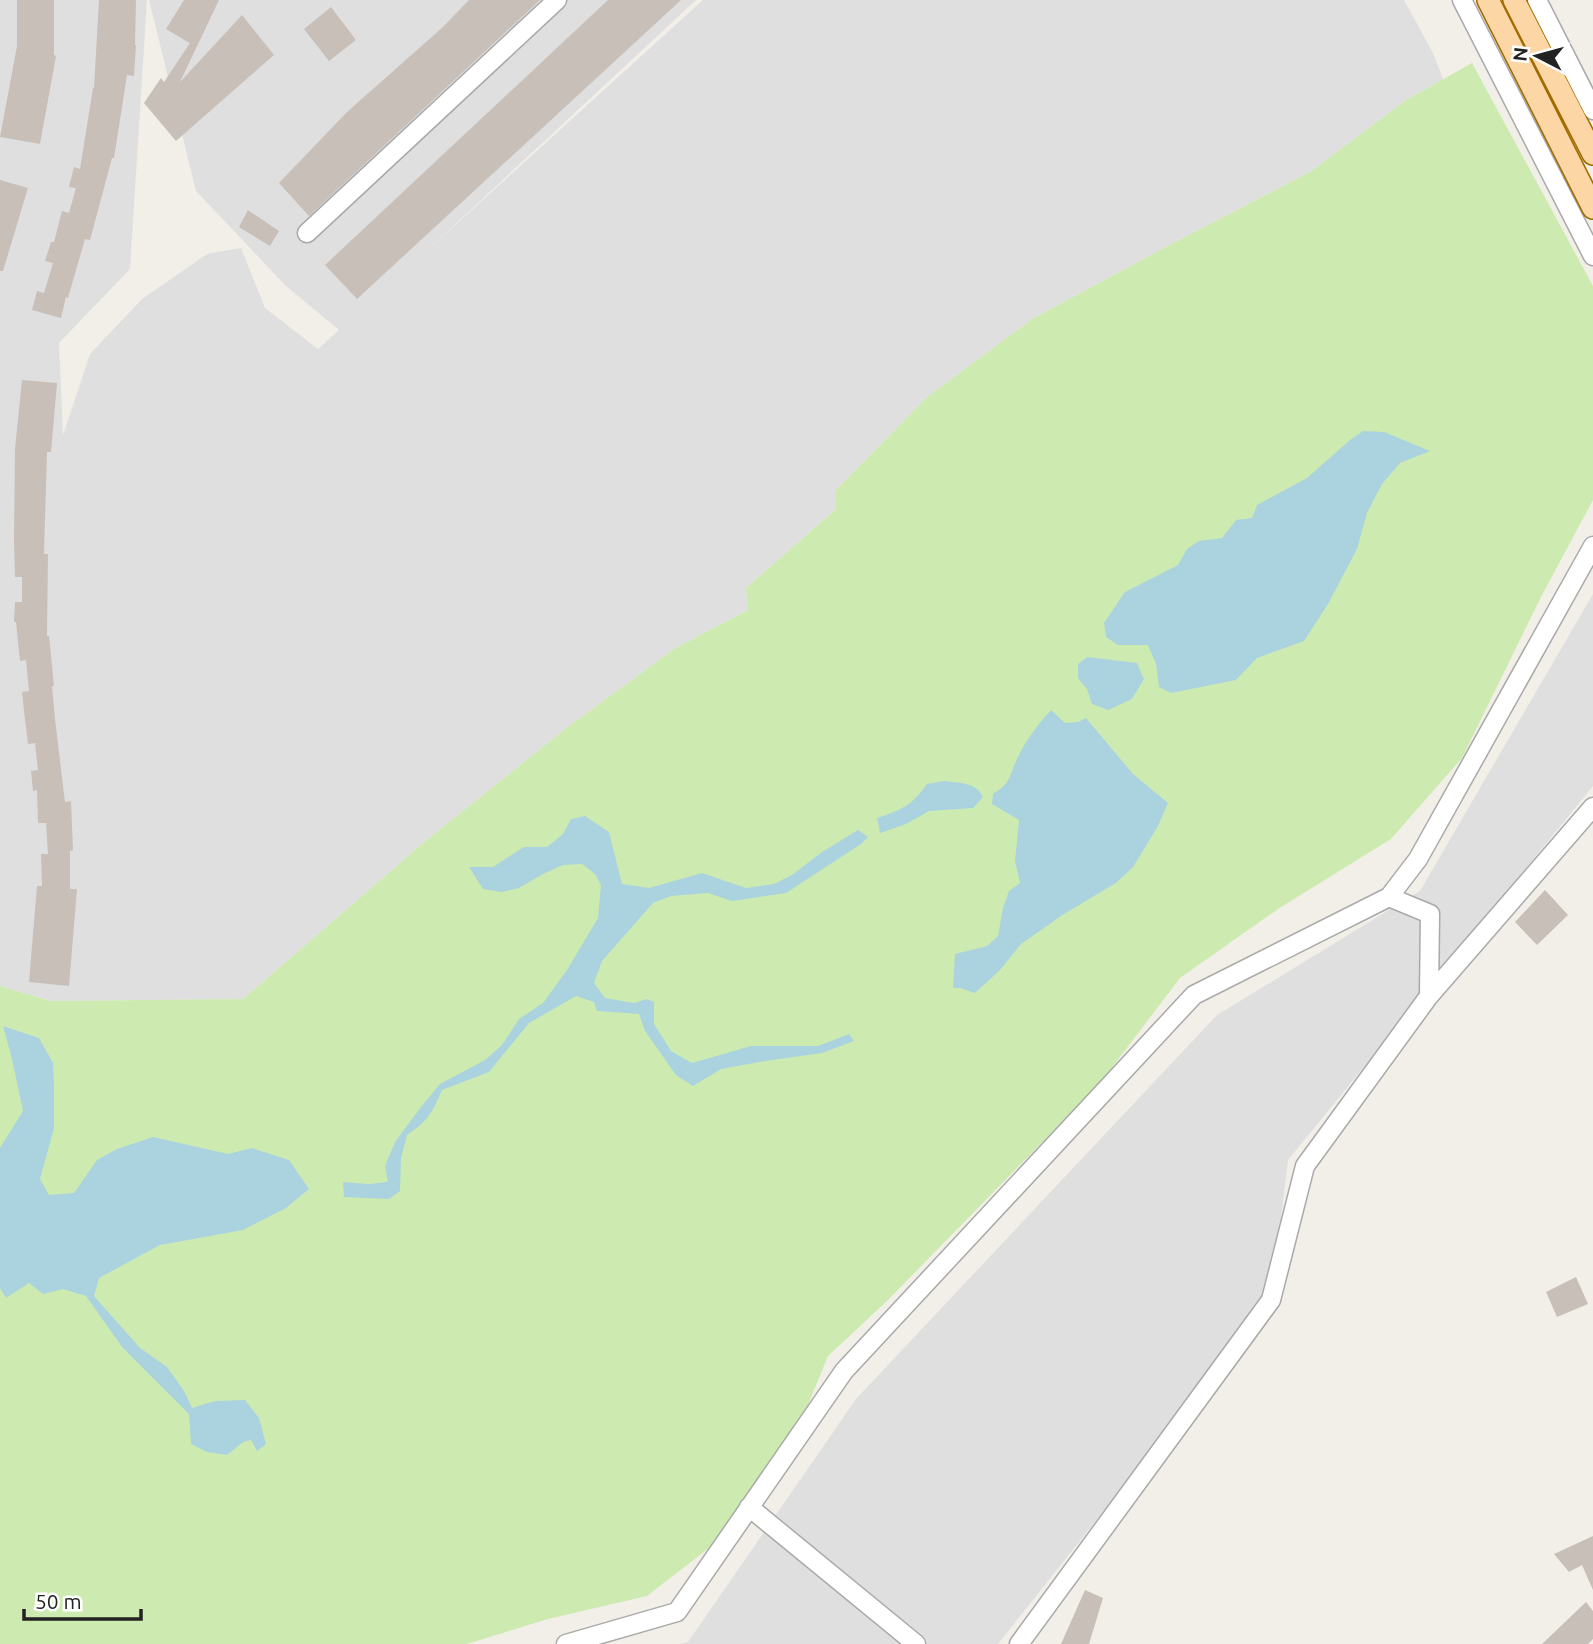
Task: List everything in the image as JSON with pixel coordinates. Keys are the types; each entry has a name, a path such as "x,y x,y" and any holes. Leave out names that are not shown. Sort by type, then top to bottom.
{"main road":[{"path":"1488,0 1593,208"},
{"path":"1514,0 1593,154"}],"street":[{"path":"307,233 557,0"},
{"path":"1462,0 1593,256"},
{"path":"1537,0 1593,110"},
{"path":"566,1644 677,1612 844,1371 1194,995 1389,897 1418,859 1593,546"},
{"path":"1019,1644 1271,1300 1305,1166 1429,996 1593,807"},
{"path":"1389,897 1430,914 1429,996"},
{"path":"750,1507 916,1644"}],"shaded area":[{"path":"0,0 147,0 130,269 59,343 63,435 90,354 142,299 207,254 241,248 265,308 318,349 339,330 286,286 196,191 149,0 696,0 421,256 703,0 1404,0 1433,53 1443,79 1406,100 1310,172 1032,319 927,397 835,491 837,508 746,588 748,610 674,649 565,729 423,843 243,999 51,1001 0,986"},
{"path":"1593,594 1593,786 1288,1160 1271,1300 998,1644 679,1644 688,1642 856,1399 1217,1015 1420,891"}],"green space":[{"path":"1472,63 1593,286 1593,500 1541,597 1462,758 1391,839 1278,909 1180,978 1101,1082 887,1301 828,1356 794,1439 749,1517 647,1596 548,1619 467,1644 0,1644 0,986 51,1001 243,999 423,843 565,729 674,649 748,610 746,588 836,509 835,491 927,397 1032,319 1310,172 1406,100"}],"water":[{"path":"1363,431 1384,432 1430,451 1400,463 1382,484 1367,513 1357,549 1328,604 1304,641 1257,658 1236,680 1171,693 1159,687 1156,664 1148,645 1118,645 1106,637 1104,623 1125,592 1178,565 1187,549 1199,541 1222,538 1236,520 1252,518 1257,505 1307,478"},
{"path":"1087,657 1137,663 1144,679 1132,699 1108,710 1092,704 1087,689 1078,678 1078,664"},
{"path":"1051,710 1065,723 1086,718 1133,774 1168,803 1158,826 1133,867 1116,883 1021,944 1000,970 975,993 953,988 955,954 987,946 998,936 1009,891 1020,883 1015,861 1019,820 992,804 993,794 1007,782 1025,744"},
{"path":"944,781 972,786 983,797 973,808 929,811 906,824 880,833 877,818 905,806 916,798 927,784"},
{"path":"585,816 609,832 622,884 649,888 702,873 746,888 774,884 792,875 822,852 858,830 868,837 786,893 732,901 708,893 671,896 653,903 602,961 594,983 605,998 634,1003 647,999 654,1002 654,1024 671,1051 692,1063 751,1046 818,1046 849,1034 854,1041 822,1053 721,1069 693,1086 676,1075 645,1031 639,1014 597,1011 594,1002 576,996 529,1023 489,1072 442,1090 429,1116 407,1135 401,1158 400,1191 389,1199 344,1197 343,1182 388,1182 385,1166 395,1142 421,1107 440,1084 485,1060 502,1045 519,1019 543,1003 567,970 598,918 601,885 595,874 582,864 563,865 519,888 502,892 483,889 469,867 493,867 524,847 547,847 563,834 571,819"},
{"path":"3,1026 39,1038 53,1063 54,1128 40,1179 49,1195 74,1193 97,1160 117,1149 153,1137 228,1154 252,1148 289,1160 309,1189 286,1208 243,1230 160,1245 99,1278 94,1296 140,1348 167,1367 192,1408 215,1401 245,1400 259,1418 266,1444 257,1451 251,1440 243,1442 227,1455 207,1452 191,1444 189,1414 122,1347 86,1296 63,1289 43,1294 29,1283 6,1298 0,1288 0,1148 23,1111"}],"building":[{"path":"17,0 54,0 56,56 40,144 0,137 17,46"},
{"path":"99,0 136,0 134,76 127,75 114,158 90,240 85,239 61,318 32,310 37,291 44,293 53,263 45,261 51,242 54,242 62,211 69,213 76,188 69,187 74,167 80,169 94,88"},
{"path":"184,0 219,0 180,82 242,15 274,55 176,141 144,103 161,78 164,82 190,43 166,29"},
{"path":"469,0 540,0 309,216 279,183 347,112 443,27"},
{"path":"608,0 681,0 357,299 325,265"},
{"path":"331,7 356,40 329,61 304,29"},
{"path":"0,180 28,188 3,271 0,271"},
{"path":"248,210 279,231 270,246 239,227"},
{"path":"22,380 57,383 51,452 47,452 44,554 48,554 47,636 54,686 55,719 65,802 71,801 73,850 70,851 70,889 77,889 69,986 29,982 37,886 42,886 41,854 48,854 46,823 38,823 37,790 33,791 31,771 38,770 35,743 28,744 24,711 22,692 29,691 26,660 20,661 14,622 15,602 22,602 22,577 15,577 14,540 15,449"},
{"path":"1545,890 1568,915 1537,945 1515,922"},
{"path":"1576,1277 1588,1304 1557,1317 1546,1292"},
{"path":"1593,1536 1593,1590 1582,1565 1569,1572 1554,1554"},
{"path":"1085,1590 1103,1598 1089,1644 1061,1644"},
{"path":"1586,1602 1593,1611 1593,1639 1588,1644 1542,1644"}]}
